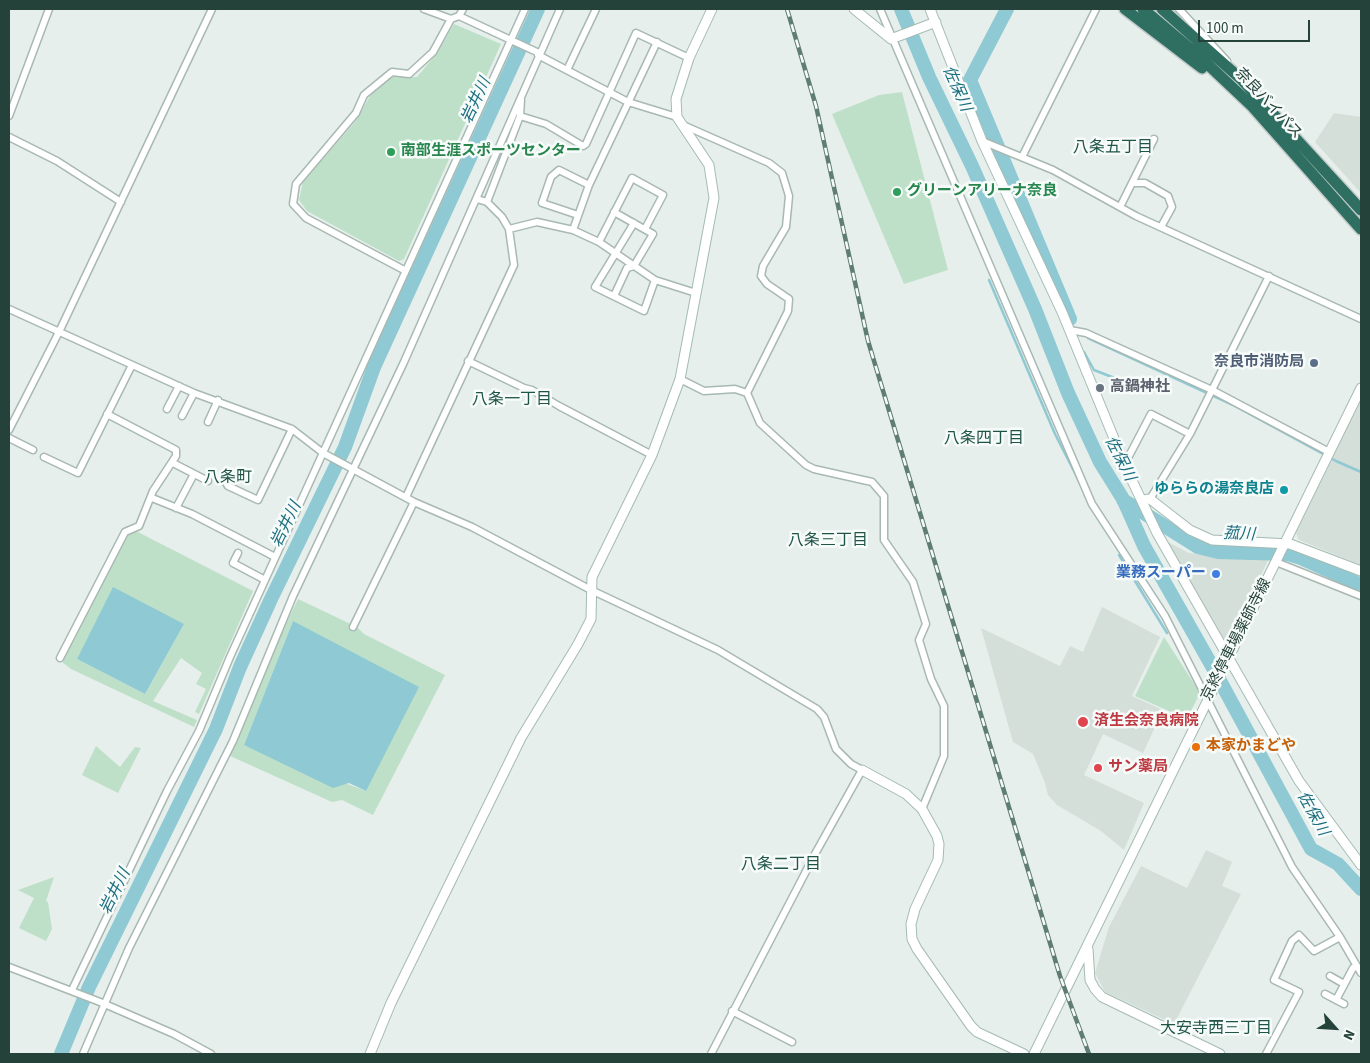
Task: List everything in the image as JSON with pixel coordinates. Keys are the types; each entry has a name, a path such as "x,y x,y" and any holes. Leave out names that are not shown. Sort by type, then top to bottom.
{"highway":[{"path":"1125,9 1253,107"},
{"name":"奈良バイパス","path":"1143,9 1200,57 1253,107 1361,229"},
{"name":"奈良バイパス","path":"1162,9 1242,80 1361,210"}],"street":[{"path":"9,116 12,98 49,9"},
{"path":"9,430 59,332 212,9"},
{"path":"424,9 451,19"},
{"path":"404,270 306,218 293,204 296,184 356,113 364,94 392,72 409,74 433,52 451,19 459,16 463,9"},
{"path":"74,991 167,791 199,731 275,557 324,454 404,270 512,41 525,9"},
{"path":"83,1054 102,1003 233,741 292,596 351,468 404,362 477,199 538,53 560,9"},
{"path":"567,70 596,9"},
{"path":"370,1054 391,1003 521,738 591,619 592,577 652,455 680,379 714,198 709,165 680,121 676,99 689,58 712,9"},
{"path":"854,9 892,39"},
{"path":"880,9 1092,504 1165,616 1208,697 1292,867 1340,937 1361,973"},
{"path":"930,9 982,141 1070,330 1123,460 1146,500 1157,533 1227,661 1299,781 1361,865"},
{"path":"1022,157 1096,9"},
{"path":"1179,9 1216,47 1242,80"},
{"path":"459,16 538,53 628,102 680,121 769,163 782,172 789,196 786,227 763,266 762,276 767,284 789,299 788,311 746,393"},
{"path":"892,39 935,22"},
{"path":"520,116 534,118 582,146 586,144 636,33 689,58"},
{"path":"573,230 589,185 657,42"},
{"path":"487,202 520,116 522,94"},
{"path":"9,138 57,161 121,202"},
{"path":"1120,207 1154,139"},
{"path":"982,141 1053,170 1161,227 1269,276 1335,309 1361,319"},
{"path":"578,215 542,203 551,177 559,170 589,185"},
{"path":"599,242 632,178 663,195 644,229"},
{"path":"1132,183 1145,183 1168,196 1172,207 1161,227"},
{"path":"406,496 514,265 509,229 502,217 487,202 477,199"},
{"path":"614,212 653,234 634,266 627,268 614,296"},
{"path":"509,229 537,222 573,230 599,242 655,280 696,293"},
{"path":"634,223 595,287 644,311 655,280"},
{"path":"1146,500 1190,434 1269,276"},
{"path":"9,309 194,393 218,400 292,429 324,454 406,496 414,502 472,526 591,590 718,650 817,708 824,717 836,749 851,764 906,794 922,809 937,836 939,852 936,866 912,917 912,939 971,1026 977,1032 1024,1054"},
{"path":"1070,330 1086,332 1212,390 1329,452"},
{"path":"468,361 532,390 652,455"},
{"path":"44,457 78,473 132,365"},
{"path":"680,379 704,391 736,389 746,393 760,423 806,465 814,469 872,482 884,496 884,540 913,582 926,624 919,640 930,678 944,706 944,756 922,809"},
{"path":"168,409 179,386"},
{"name":"京終停車場薬師寺線","path":"1034,1054 1361,388"},
{"path":"182,416 194,393"},
{"path":"208,422 218,400"},
{"path":"60,658 125,532 139,526 159,481 173,463 176,450 107,414"},
{"path":"1123,460 1129,456 1151,414 1190,434"},
{"path":"226,472 223,478 228,486 258,500 292,429"},
{"path":"9,438 33,450"},
{"path":"173,463 208,482"},
{"path":"176,508 194,474"},
{"path":"152,498 275,557"},
{"path":"1146,500 1190,530 1212,540 1284,546 1290,544 1361,571"},
{"path":"353,627 414,502"},
{"path":"238,553 233,563 265,580"},
{"path":"1276,561 1361,596"},
{"path":"711,1054 732,1011 862,770"},
{"path":"1266,1054 1300,992 1274,980 1292,941 1299,935 1314,951 1340,937"},
{"path":"1088,946 1089,976 1098,993 1216,1053"},
{"path":"9,966 102,1003 199,1051 211,1054"},
{"path":"1336,1000 1353,968 1357,966"},
{"path":"1330,976 1344,984"},
{"path":"1325,994 1344,1004"},
{"path":"732,1011 792,1042"}],"shaded area":[{"path":"1334,113 1361,117 1361,193 1315,142"},
{"path":"1361,400 1361,565 1299,540 1296,533"},
{"path":"1164,540 1189,553 1269,558 1228,646"},
{"name":"済生会奈良病院","path":"1102,607 1160,637 1132,696 1163,710 1143,753 1103,734 1084,775 1144,803 1124,850 1101,831 1057,805 1048,795 1033,754 1013,742 981,628 1060,666 1070,646 1083,652"},
{"path":"1206,850 1232,862 1222,886 1241,894 1174,1024 1105,992 1095,973 1109,927 1141,866 1187,888"}],"green space":[{"name":"南部生涯スポーツセンター","path":"454,24 501,44 404,259 399,261 307,211 299,200 303,182 355,122 370,96 391,77 417,77 438,52"},
{"name":"グリーンアリーナ奈良","path":"902,92 948,270 904,284 832,114 879,95"},
{"path":"136,531 253,591 199,714 195,712 206,689 196,684 202,673 181,658 153,701 197,720 194,727 71,669 62,662 127,533","holes":["184,624 145,694 77,659"]},
{"path":"298,599 357,627 364,634 445,675 373,815 342,800 332,802 228,755 235,746 279,638","holes":["293,621 366,791 244,745"]},
{"path":"1164,637 1200,693 1187,719 1135,696"},
{"path":"96,746 120,767 135,747 141,748 118,793 82,775"},
{"path":"54,877 46,901 48,902 52,929 46,941 19,928 34,898 18,890"}],"water":[{"path":"113,587 184,624 145,694 77,659"},
{"path":"293,621 419,687 366,791 349,783 333,788 244,745"}],"waterway":[{"name":"岩井川","path":"61,1054 89,987 216,729 240,667 271,599 345,447 374,367 538,9"},
{"name":"佐保川","path":"901,9 929,77 972,166 1035,309 1068,393 1100,462 1123,499 1144,546 1212,666 1311,849 1338,864 1361,889"},
{"path":"1007,9 970,80 1070,319"},
{"path":"989,280 1055,434 1079,481"},
{"path":"1088,338 1233,405 1336,461 1361,472"},
{"path":"1084,352 1094,370 1130,384"},
{"name":"菰川","path":"1123,500 1198,547 1218,552 1288,554 1361,585"},
{"path":"1119,555 1167,633"}],"railway":[{"path":"787,9 816,106 868,341 1060,976 1089,1054"}],"place":[{"name":"南部生涯スポーツセンター","path":"391,152"},
{"name":"グリーンアリーナ奈良","path":"897,192"},
{"name":"奈良市消防局","path":"1314,363"},
{"name":"高鍋神社","path":"1100,388"},
{"name":"ゆららの湯奈良店","path":"1284,490"},
{"name":"業務スーパー","path":"1216,574"},
{"name":"済生会奈良病院","path":"1083,722"},
{"name":"本家かまどや","path":"1196,747"},
{"name":"サン薬局","path":"1098,768"}],"district":[{"name":"八条五丁目","path":"1113,148"},
{"name":"八条一丁目","path":"512,400"},
{"name":"八条四丁目","path":"984,439"},
{"name":"八条町","path":"228,478"},
{"name":"八条三丁目","path":"828,541"},
{"name":"八条二丁目","path":"781,865"},
{"name":"大安寺西三丁目","path":"1216,1029"}]}
